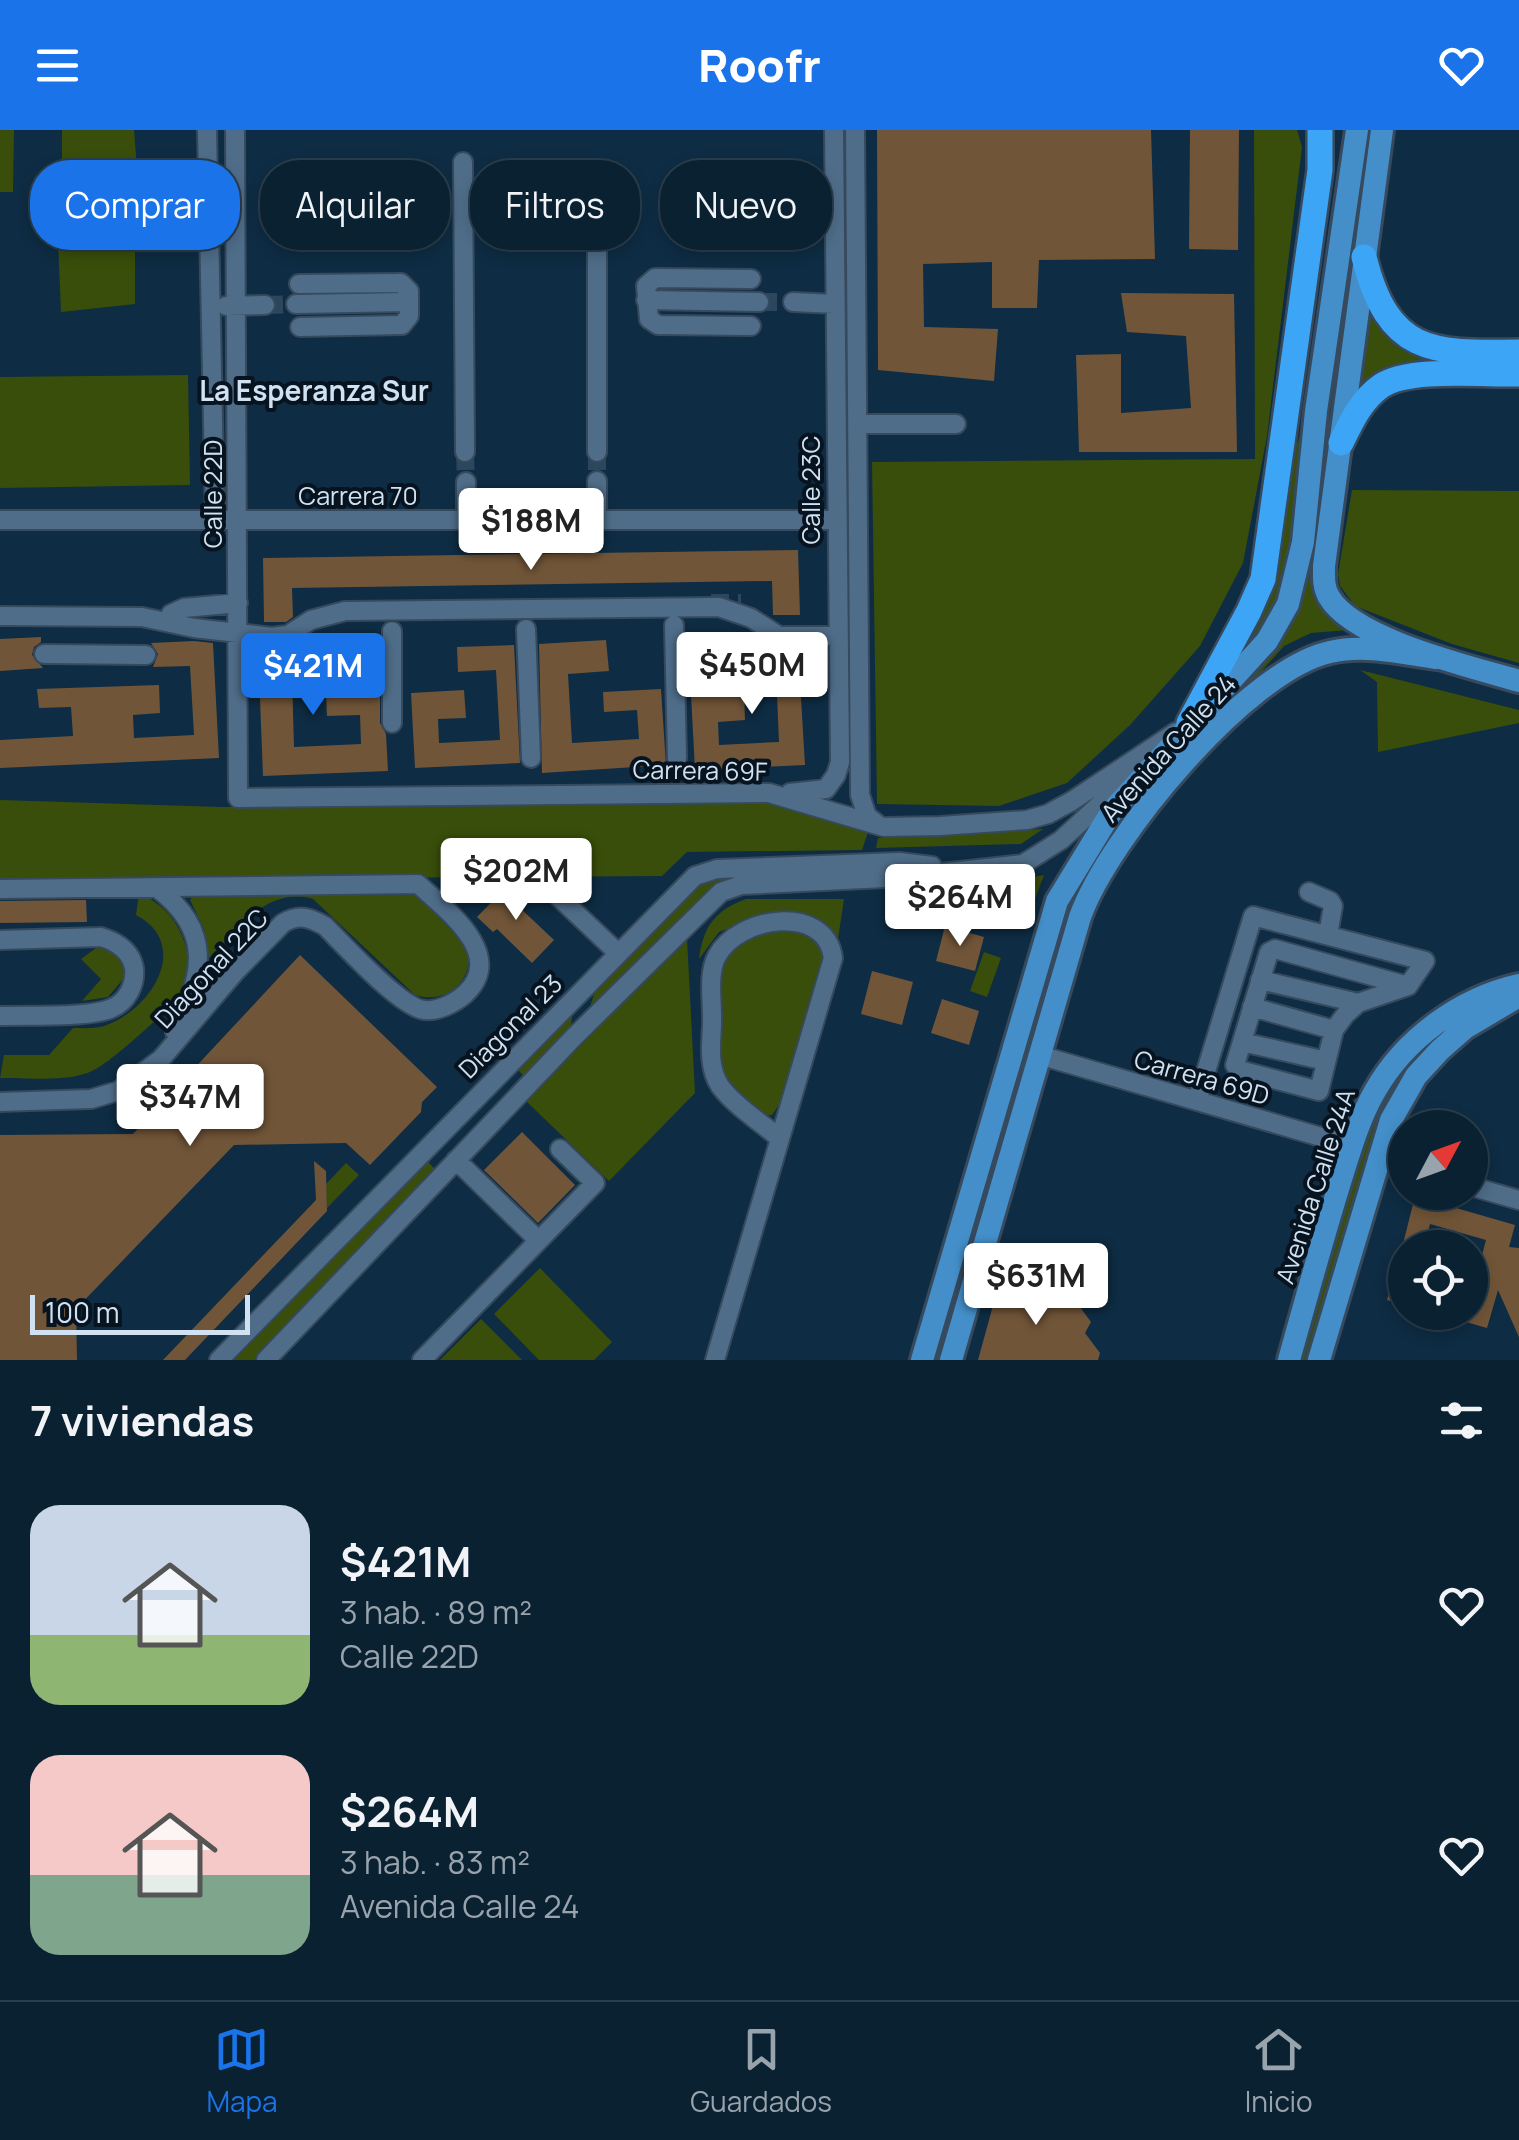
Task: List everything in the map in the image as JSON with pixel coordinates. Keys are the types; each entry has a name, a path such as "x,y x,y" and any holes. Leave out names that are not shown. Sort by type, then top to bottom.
{"highway":[{"path":"1189,723 1263,578 1320,170 1320,130"},
{"path":"1364,257 1378,304 1391,322 1413,338 1452,352 1519,352"},
{"path":"1341,442 1362,404 1389,382 1409,376 1519,374"}],"main road":[{"name":"Avenida Calle 24","path":"922,1360 1057,901 1112,811 1267,641 1288,604 1303,542 1327,328 1356,130"},
{"path":"1382,130 1324,566 1328,596 1358,623 1436,658 1519,680"},
{"path":"1277,465 1327,328"},
{"name":"Avenida Calle 24","path":"952,1360 1080,916 1094,881 1151,802 1237,708 1279,673 1330,652 1376,649 1436,658"},
{"name":"Avenida Calle 24A","path":"1289,1360 1352,1146 1377,1088 1416,1042 1467,1002 1519,985"},
{"name":"Avenida Calle 24A","path":"1319,1360 1390,1120 1416,1076 1466,1028 1519,996"}],"street":[{"name":"Calle 22D","path":"207,130 208,160"},
{"name":"Calle 22D","path":"236,130 236,160"},
{"name":"Calle 23C","path":"769,793 820,792 836,775 840,762 834,130"},
{"name":"Calle 23C","path":"855,130 860,795 867,816 876,824"},
{"path":"463,162 465,452"},
{"name":"Calle 22D","path":"210,250 215,520"},
{"name":"Calle 22D","path":"235,250 238,798"},
{"path":"596,250 597,452"},
{"path":"751,279 655,278 646,286 647,315 655,324 751,326"},
{"path":"299,284 400,283 409,291 408,319 402,325 300,327"},
{"path":"646,300 758,302"},
{"path":"296,304 409,302"},
{"path":"793,302 835,304"},
{"path":"211,306 265,305"},
{"path":"860,424 956,424"},
{"path":"597,481 597,520"},
{"path":"466,482 466,520"},
{"name":"Carrera 70","path":"0,520 836,520"},
{"path":"171,614 184,608 238,603"},
{"path":"741,603 758,613 779,636"},
{"path":"0,616 142,617 194,628 278,637 322,616 344,611 719,607 751,618 779,636 836,636"},
{"path":"278,637 289,624 315,608"},
{"path":"90,618 91,654"},
{"path":"674,625 677,758"},
{"path":"526,629 531,758"},
{"path":"392,631 392,723"},
{"path":"44,654 146,655"},
{"name":"Carrera 69F","path":"238,798 769,793 894,828 1027,820 1072,801 1189,723"},
{"name":"Diagonal 23","path":"266,1360 573,1038 722,892 741,885 905,877 1022,864 1047,851 1189,723"},
{"name":"Diagonal 23","path":"219,1360 690,880 707,870 899,862 958,869"},
{"path":"544,883 618,953"},
{"name":"Diagonal 22C","path":"0,1102 91,1098 118,1091 161,1059 283,924 301,916 325,926 404,1002 424,1010 446,1006 464,995 478,978 480,958 472,936 418,884 157,888"},
{"path":"0,889 157,888 176,902 200,947 199,972 161,1059"},
{"path":"1309,892 1330,900 1334,906 1328,936"},
{"path":"1197,1101 1253,916 1426,961 1408,986 1358,1004 1344,1014 1334,1030 1318,1091 1238,1070 1235,1065 1260,980 1269,952 1275,948 1408,986"},
{"path":"715,1360 834,958 830,940 816,926 795,922 766,924 732,938 712,966 714,1074 722,1089 778,1137"},
{"path":"1302,956 1309,931"},
{"path":"0,940 101,937 122,947 134,968 130,992 114,1008 0,1016"},
{"path":"573,1038 591,980"},
{"path":"1260,980 1358,1004"},
{"path":"1252,1007 1334,1030"},
{"path":"1242,1042 1326,1062"},
{"name":"Carrera 69D","path":"1039,1056 1352,1146"},
{"path":"422,1360 594,1184 560,1149"},
{"path":"1377,1159 1388,1163"},
{"path":"456,1160 538,1240"},
{"path":"1488,1191 1519,1200"}],"green space":[{"path":"0,130 14,130 13,192 0,192"},
{"path":"62,130 134,130 136,160 62,160"},
{"path":"1254,130 1297,130 1302,147 1267,436 1243,563 1200,646 1130,725 1067,783 999,806 877,804 872,462 1255,459"},
{"path":"58,250 135,250 135,304 61,312"},
{"path":"1365,298 1377,320 1393,337 1434,363 1381,371 1356,390"},
{"path":"1342,333 1315,562 1348,630 1311,633 1284,646 1122,827 943,1360 931,1360 1062,919 1120,818 1251,667 1318,499"},
{"path":"188,375 190,485 0,488 0,377"},
{"path":"1302,430 1289,575 1276,615 1242,654 1275,581 1288,468"},
{"path":"1352,490 1519,491 1519,663 1452,644 1355,606 1340,586 1338,574"},
{"path":"1360,670 1519,710 1519,723 1378,752 1377,682"},
{"path":"0,800 221,807 771,803 868,832 862,850 687,852 662,876 0,880"},
{"path":"1043,829 1021,844 876,848 878,838"},
{"path":"770,874 728,883 587,1016 597,985 698,885 725,877"},
{"path":"1044,875 1031,910 983,886"},
{"path":"412,890 465,944 468,967 464,977 458,986 439,996 415,995 313,899 297,897 268,904 209,958 204,929 190,900 195,893"},
{"path":"139,894 165,910 182,936 188,966 179,995 138,1036 92,1071 59,1078 0,1078 4,1055 49,1055 73,1028 100,1027 121,1018 149,992 159,976 162,943 153,928 136,915"},
{"path":"746,899 844,899 838,939 825,924 810,918 750,921 719,932 699,959 712,921"},
{"path":"804,930 826,950 783,1099 772,1115 762,1115 723,1075 720,969 730,950 746,939"},
{"path":"687,938 695,1093 609,1181 526,1101"},
{"path":"100,945 118,956 125,977 108,997 82,1001 101,979 81,959"},
{"path":"984,952 1001,958 987,997 970,991"},
{"path":"573,1009 570,1033 526,1078 516,1068"},
{"path":"1456,1023 1405,1080 1395,1110 1388,1110 1388,1130 1310,1360 1298,1360 1359,1149 1391,1082 1414,1056"},
{"path":"425,1159 436,1170 254,1360 232,1360"},
{"path":"346,1163 359,1175 327,1208 326,1184"},
{"path":"540,1268 612,1342 594,1360 539,1360 494,1314"},
{"path":"481,1319 522,1360 440,1360"}],"building":[{"path":"877,130 1151,130 1155,259 1039,260 1037,308 992,308 992,262 923,264 924,327 998,329 994,381 878,370"},
{"path":"1190,130 1239,130 1238,250 1189,249"},
{"path":"1121,293 1234,294 1237,452 1079,452 1076,355 1121,354 1121,413 1191,408 1186,336 1127,332"},
{"path":"798,550 800,615 773,615 772,581 292,588 293,617 286,622 264,622 263,558"},
{"path":"41,637 32,655 43,668 0,671 0,639"},
{"path":"606,640 609,671 568,674 572,743 639,739 637,710 604,712 603,692 661,689 666,765 542,773 539,644"},
{"path":"151,643 213,643 219,758 0,768 0,740 73,736 71,707 39,708 37,689 159,685 160,713 133,715 134,738 194,735 190,666 153,667 158,654"},
{"path":"331,645 332,676 292,677 294,747 361,744 360,715 327,716 326,696 380,694 388,771 263,776 258,648"},
{"path":"514,645 520,763 415,768 411,693 464,690 466,718 438,719 439,743 500,740 496,670 458,672 457,647"},
{"path":"798,648 805,765 695,770 691,695 744,692 745,720 718,722 719,745 779,742 776,672 738,674 737,650"},
{"path":"513,880 529,896 518,906 554,940 532,963 497,929 493,932 477,917"},
{"path":"86,900 87,922 0,923 0,901"},
{"path":"945,926 984,937 975,971 936,961"},
{"path":"300,955 437,1087 422,1102 421,1112 370,1165 346,1143 234,1145 76,1309 77,1360 0,1360 0,1135 133,1134"},
{"path":"872,971 913,982 902,1025 861,1014"},
{"path":"942,999 979,1011 969,1045 931,1033"},
{"path":"522,1132 575,1185 538,1223 484,1170"},
{"path":"314,1161 326,1171 327,1211 185,1360 163,1360 316,1200"},
{"path":"1412,1210 1463,1210 1515,1225 1509,1247 1519,1248 1519,1337 1498,1290 1488,1325 1488,1230 1451,1230 1430,1224 1428,1230 1406,1230"},
{"path":"1000,1280 1063,1299 1072,1296 1091,1322 1085,1333 1100,1353 1098,1360 978,1360"}],"tunnel":[{"path":"759,302 793,302"},
{"path":"265,305 296,304"},
{"path":"465,452 466,482"},
{"path":"597,452 597,481"},
{"path":"711,603 741,603"}],"district":[{"name":"La Esperanza Sur","path":"314,390"}]}
